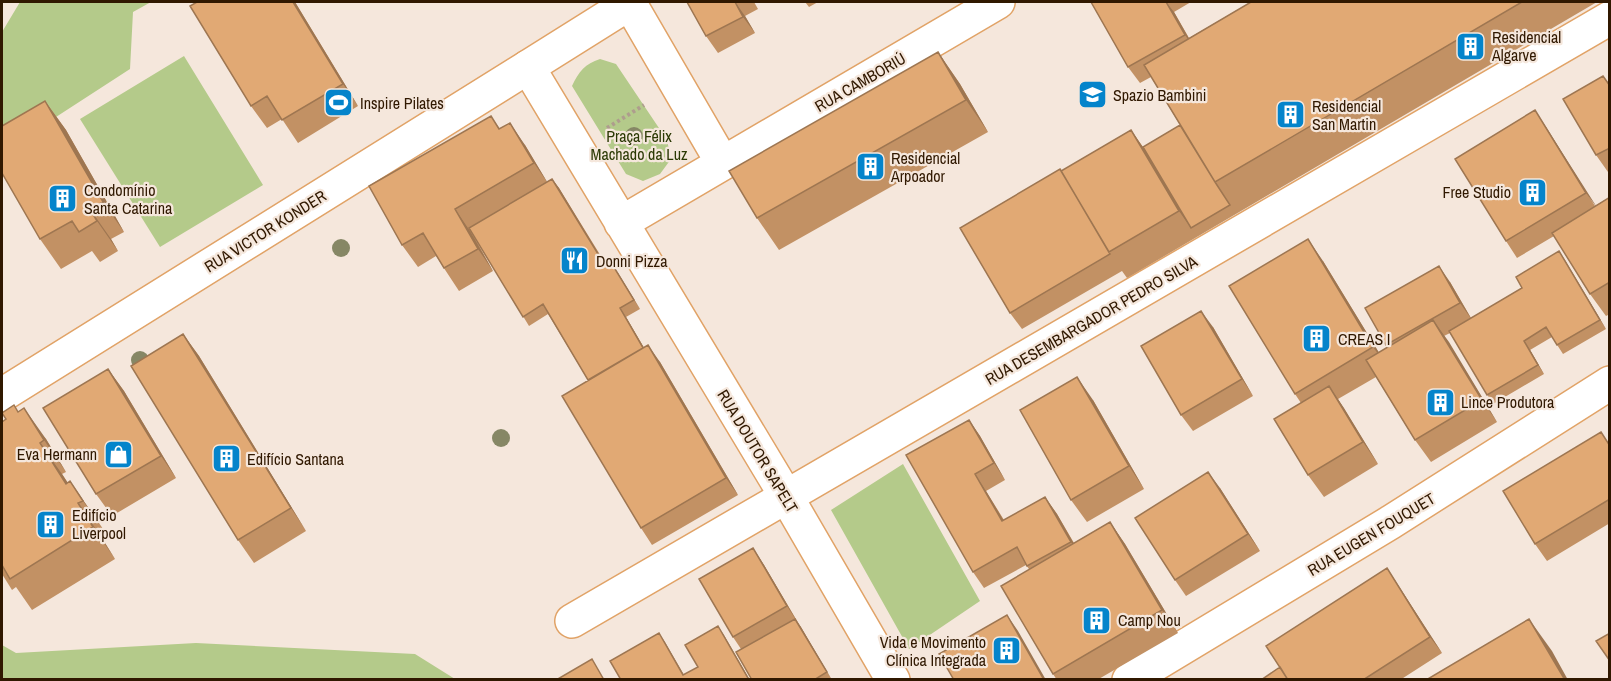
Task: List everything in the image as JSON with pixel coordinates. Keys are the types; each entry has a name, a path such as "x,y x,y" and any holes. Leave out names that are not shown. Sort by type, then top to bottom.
{"street":[{"path":"630,2 722,162"},
{"name":"RUA VICTOR KONDER","path":"2,395 630,2"},
{"name":"RUA CAMBORIÚ","path":"621,223 998,2"},
{"name":"RUA DESEMBARGADOR PEDRO SILVA","path":"572,621 1610,18"},
{"name":"RUA DOUTOR SAPELT","path":"528,67 786,496 893,680"},
{"name":"RUA EUGEN FOUQUET","path":"1129,680 1391,522 1610,383"}],"path":[{"path":"576,147 678,84"}],"green space":[{"path":"20,2 151,2 133,12 130,69 2,152 2,32"},
{"path":"184,56 263,185 160,247 80,119"},
{"name":"Praça Félix Machado da Luz","path":"600,59 616,64 667,140 671,159 660,174 643,181 626,174 572,86 583,69"},
{"path":"903,464 980,601 909,649 831,510"},
{"path":"196,643 415,654 455,679 2,679 2,645 16,653"}],"building":[{"path":"197,2 293,2 343,84 282,120 267,96 251,106 190,6"},
{"path":"687,2 735,2 743,17 706,36"},
{"path":"1091,2 1166,2 1185,35 1128,67"},
{"name":"Residencial San Martin","path":"1251,2 1522,2 1215,182 1144,65"},
{"path":"938,52 966,100 757,218 729,171"},
{"path":"1603,76 1610,86 1610,148 1596,155 1563,99"},
{"name":"Condomínio Santa Catarina","path":"45,101 103,202 90,209 97,221 79,232 72,221 40,239 2,173 2,126"},
{"name":"Free Studio","path":"1535,110 1586,193 1506,241 1455,159"},
{"path":"491,116 499,129 510,123 534,163 455,209 478,249 444,268 423,233 402,245 369,186"},
{"path":"1180,125 1230,205 1191,228 1143,147"},
{"path":"1131,130 1179,211 1109,252 1061,171"},
{"path":"1060,169 1110,254 1010,313 960,228"},
{"path":"552,179 606,267 612,264 634,300 620,308 643,348 588,380 543,304 523,317 469,228"},
{"path":"1610,197 1610,282 1590,294 1552,233"},
{"name":"CREAS I","path":"1308,239 1373,347 1295,394 1229,286"},
{"path":"1559,251 1600,320 1557,345 1546,327 1524,341 1538,365 1487,395 1449,331 1522,288 1516,277"},
{"path":"1439,266 1460,303 1386,345 1365,308"},
{"path":"1201,311 1242,379 1181,415 1141,346"},
{"name":"Lince Produtora","path":"1433,320 1482,400 1415,440 1366,360"},
{"name":"Edifício Santana","path":"183,334 291,508 238,540 131,366"},
{"path":"648,345 726,478 641,528 562,396"},
{"name":"Eva Hermann","path":"108,369 161,456 96,494 43,408"},
{"path":"1077,377 1129,466 1071,500 1020,410"},
{"path":"1329,386 1363,442 1308,475 1274,419"},
{"name":"Edifício Liverpool","path":"14,405 18,412 24,408 44,440 40,443 66,484 70,481 83,501 78,503 93,527 10,579 2,565 2,422 6,419 2,413"},
{"path":"969,420 994,463 975,474 1002,521 1045,497 1071,542 1027,566 1017,547 973,572 906,455"},
{"path":"1601,432 1610,446 1610,499 1535,544 1503,491"},
{"path":"1208,472 1248,534 1175,580 1135,518"},
{"name":"Camp Nou","path":"1110,522 1162,610 1053,674 1001,586"},
{"path":"753,548 787,606 733,637 699,579"},
{"path":"1387,568 1430,637 1363,680 1288,680 1266,646"},
{"name":"Vida e Movimento Clínica Integrada","path":"1007,615 1044,680 954,680 939,654"},
{"path":"795,619 827,672 814,680 752,680 736,652"},
{"path":"1529,619 1565,680 1426,680"},
{"path":"718,626 749,680 621,680 610,661 659,633 683,675 698,667 685,645"},
{"path":"1610,633 1610,661 1596,641"},
{"path":"592,659 604,680 556,680"},
{"path":"1280,667 1288,680 1261,680"}],"place":[{"name":"Residencial Algarve","path":"1471,46"},
{"name":"Spazio Bambini","path":"1092,95"},
{"name":"Inspire Pilates","path":"339,103"},
{"name":"Residencial San Martin","path":"1291,115"},
{"name":"Residencial Arpoador","path":"870,167"},
{"name":"Free Studio","path":"1532,192"},
{"name":"Condomínio Santa Catarina","path":"63,199"},
{"name":"Donni Pizza","path":"575,261"},
{"name":"CREAS I","path":"1317,339"},
{"name":"Lince Produtora","path":"1440,402"},
{"name":"Eva Hermann","path":"118,454"},
{"name":"Edifício Santana","path":"226,459"},
{"name":"Edifício Liverpool","path":"51,524"},
{"name":"Camp Nou","path":"1097,620"},
{"name":"Vida e Movimento Clínica Integrada","path":"1007,651"}]}
